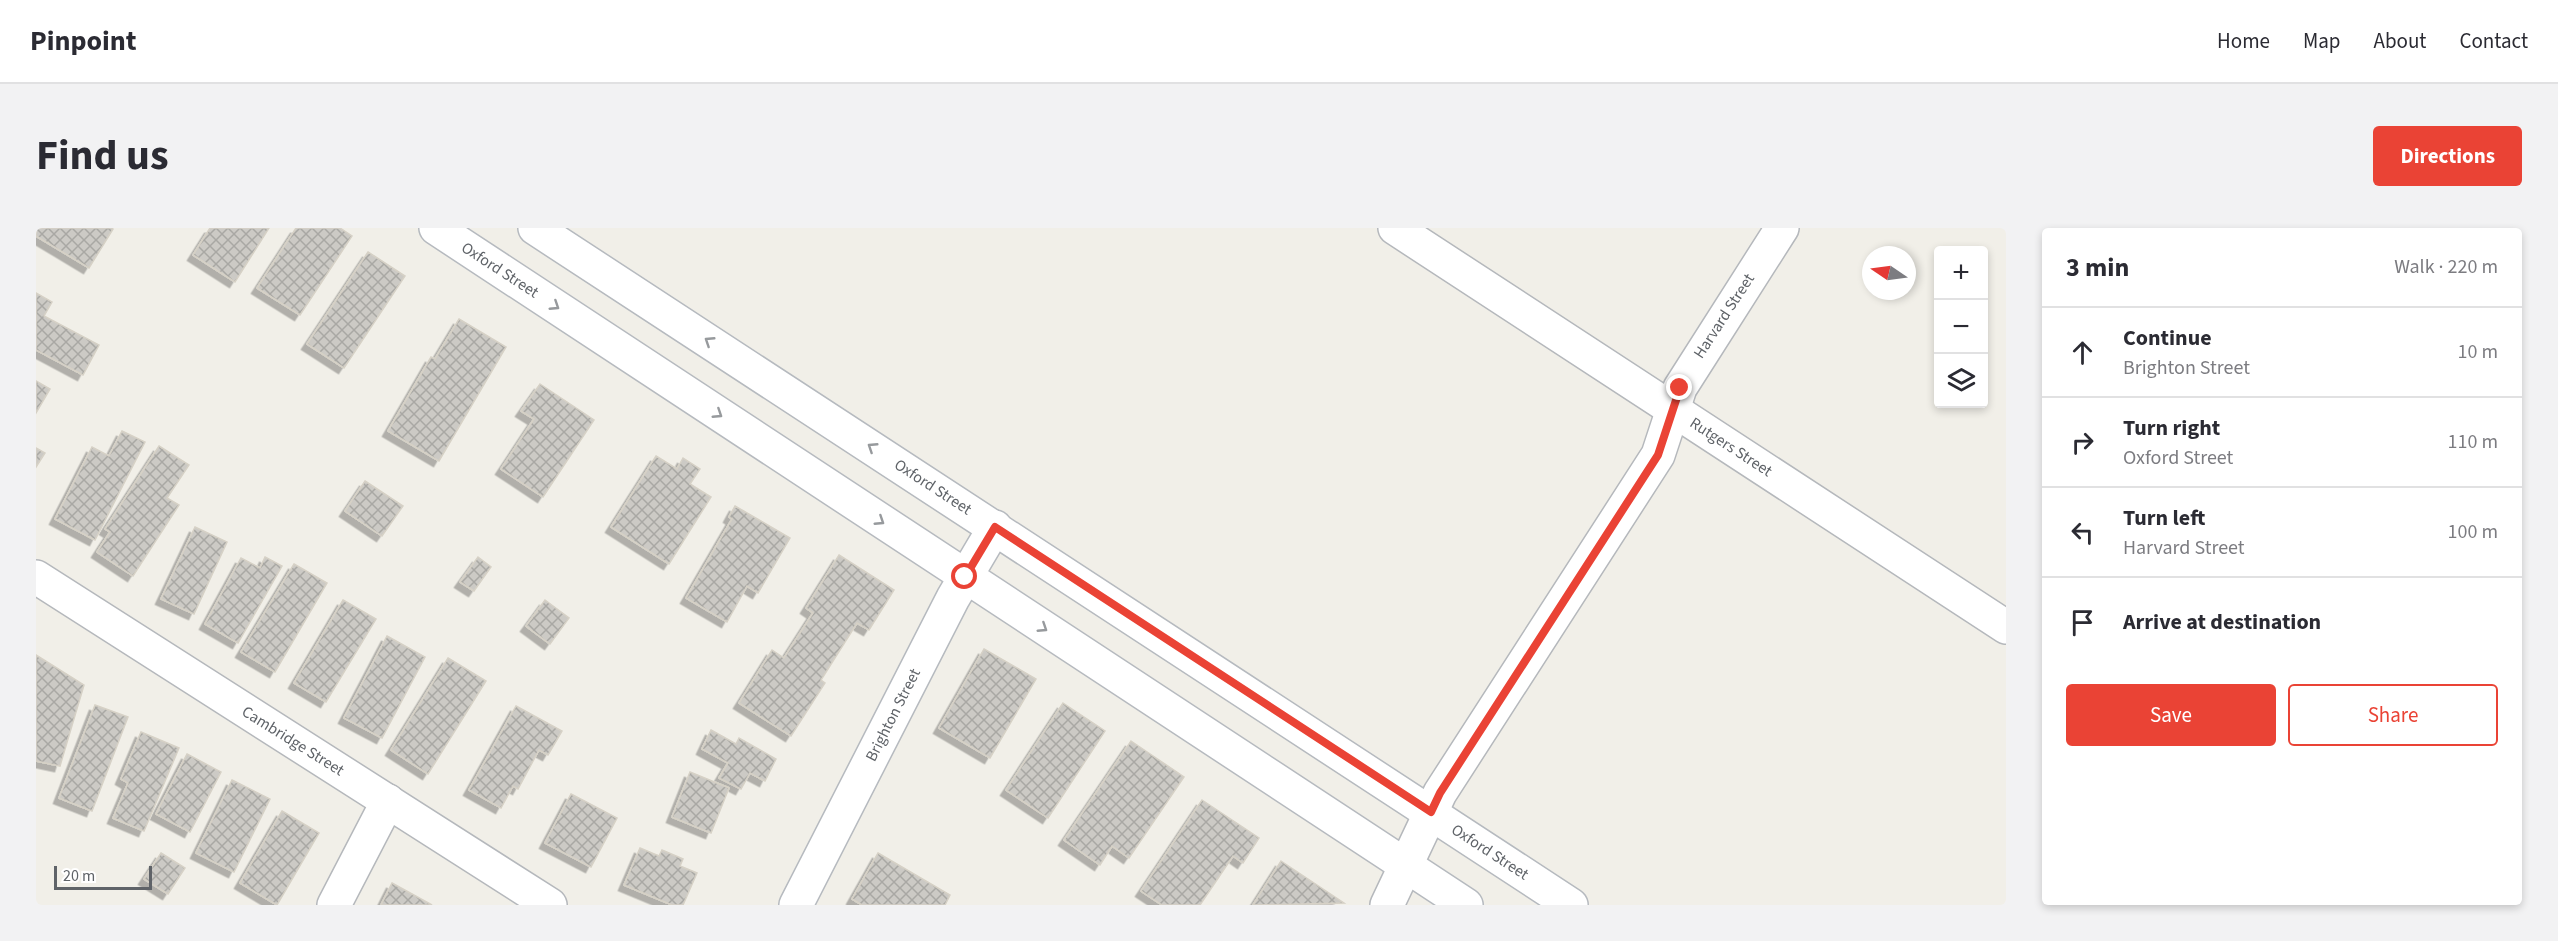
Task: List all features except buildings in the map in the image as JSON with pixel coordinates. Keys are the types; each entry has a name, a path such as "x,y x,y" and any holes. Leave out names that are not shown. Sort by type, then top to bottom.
{"street":[{"name":"Oxford Street","path":"436,228 1466,905"},
{"name":"Oxford Street","path":"534,228 1571,905"},
{"name":"Rutgers Street","path":"1395,228 2006,627"},
{"name":"Harvard Street","path":"1387,905 1447,783 1658,455 1672,409 1691,368 1782,228"},
{"name":"Brighton Street","path":"796,905 965,577 995,527"},
{"name":"Cambridge Street","path":"36,578 550,905"},
{"path":"334,905 388,801"}],"route":[{"path":"965,577 995,527 1431,812 1440,793 1658,455 1680,388"}]}
